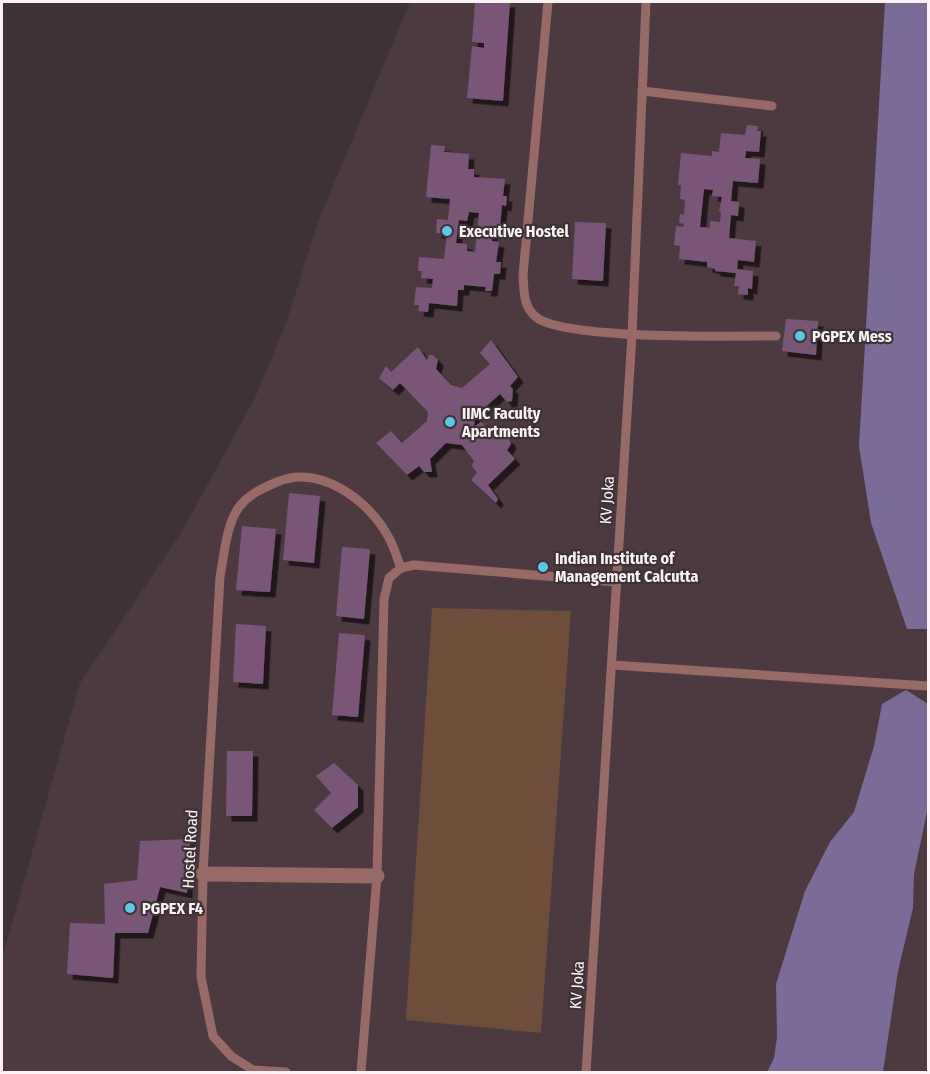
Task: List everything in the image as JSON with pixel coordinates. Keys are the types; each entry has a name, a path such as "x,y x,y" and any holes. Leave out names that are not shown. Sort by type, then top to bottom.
{"street":[{"path":"203,874 377,876"}],"lane":[{"path":"548,2 524,275 525,301 536,317 556,325 632,335 776,336"},
{"name":"KV Joka","path":"586,1072 632,335 646,2"},
{"path":"642,91 772,106"},
{"name":"Hostel Road","path":"286,1072 253,1070 231,1056 213,1036 201,977 203,874 220,577 227,538 239,508 258,490 290,476 316,477 344,489 373,514 389,538 401,567"},
{"path":"361,1072 377,876 384,598 389,578 401,567 414,565 617,582"},
{"path":"612,665 928,686"}],"shaded area":[{"name":"Indian Institute of Management Calcutta","path":"410,2 928,2 928,1072 2,1072 2,958 80,683 181,533 255,398 285,326 318,222"},
{"path":"885,2 928,2 928,629 907,629 871,523 859,446"},
{"path":"432,608 571,611 541,1033 406,1020"},
{"path":"906,690 928,704 928,807 914,874 913,908 898,971 883,1072 767,1072 774,1058 777,1037 776,984 805,891 830,842 854,812 874,746 882,704"}],"building":[{"path":"475,2 510,2 503,101 467,98 472,46 484,48 484,43 472,42"},
{"path":"747,125 758,126 757,131 761,131 759,152 746,151 745,158 760,159 758,183 733,181 731,201 739,202 738,216 731,215 729,238 756,241 754,262 738,260 737,269 753,271 752,289 748,288 748,295 738,294 739,286 734,286 736,273 715,271 707,267 707,262 679,259 680,246 674,245 676,226 683,227 684,224 679,223 680,214 684,215 685,200 680,199 681,185 678,185 681,153 712,156 712,151 719,152 721,133 745,135","holes":["704,189 713,190 712,196 722,197 720,222 710,221 710,228 700,227"]},
{"name":"Executive Hostel","path":"431,145 445,146 444,152 469,154 468,169 474,169 474,177 505,179 503,196 507,196 506,206 502,205 500,228 493,227 492,241 499,242 496,262 501,262 500,274 494,274 492,291 485,291 486,287 464,285 464,290 458,290 457,306 429,303 428,312 418,311 419,305 414,305 416,287 432,288 433,279 421,278 422,271 418,271 419,257 444,259 447,234 436,233 437,219 448,220 450,199 426,197","holes":["469,212 479,213 475,252 467,251 467,244 456,243 459,220 467,221"]},
{"path":"575,222 606,223 603,281 572,279"},
{"name":"PGPEX Mess","path":"786,319 818,321 816,355 782,351"},
{"name":"IIMC Faculty Apartments","path":"491,340 518,377 510,386 513,389 512,401 507,402 500,394 481,411 476,405 474,427 481,422 499,438 503,436 509,439 511,444 507,450 515,459 488,485 498,499 496,503 471,480 477,473 472,466 474,461 462,445 446,443 430,459 432,472 424,472 419,466 407,475 376,443 391,431 402,443 427,421 428,412 400,383 393,390 379,378 386,366 391,372 418,347 427,360 429,355 433,355 438,360 436,369 451,385 462,388 490,364 480,353"},
{"path":"289,493 320,496 314,563 283,560"},
{"path":"242,526 276,529 270,592 236,590"},
{"path":"342,547 370,549 364,619 336,616"},
{"path":"236,624 266,626 263,684 233,682"},
{"path":"339,633 365,635 358,717 332,715"},
{"path":"227,751 253,751 252,816 226,816"},
{"path":"334,763 358,785 358,807 332,828 314,810 331,793 316,776"},
{"name":"PGPEX F4","path":"190,839 187,893 160,887 148,933 115,933 113,978 67,974 70,923 105,924 104,884 137,880 140,841"}],"place":[{"name":"Executive Hostel","path":"447,231"},
{"name":"PGPEX Mess","path":"800,336"},
{"name":"IIMC Faculty Apartments","path":"450,422"},
{"name":"Indian Institute of Management Calcutta","path":"543,567"},
{"name":"PGPEX F4","path":"130,908"}]}
